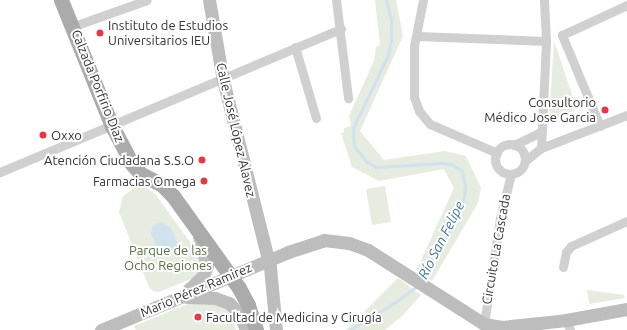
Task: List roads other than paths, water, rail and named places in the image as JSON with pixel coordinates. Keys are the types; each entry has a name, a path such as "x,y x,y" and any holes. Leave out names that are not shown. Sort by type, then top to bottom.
{"main road":[{"name":"Calzada Porfirio Díaz","path":"62,0 74,26 112,126 136,170 164,186 196,227 232,275 248,305 256,330"},
{"name":"Calle José López Alavez","path":"209,0 223,80 268,260 276,330"},
{"path":"179,298 200,280 206,270 206,258 196,227"},
{"name":"Mario Pérez Ramirez","path":"101,330 268,260 324,240 349,243 403,270 485,327"},
{"path":"267,330 262,272 268,260"},
{"path":"179,298 210,297 224,300 237,310 246,330"},
{"path":"485,327 568,325 627,309"}],"street":[{"path":"74,26 147,0"},
{"path":"336,0 341,30 348,98"},
{"path":"423,0 414,46 414,97 419,111 430,124 497,153"},
{"path":"542,148 541,132 546,41 544,0"},
{"path":"600,126 562,35 627,5"},
{"path":"0,172 223,80 295,47 341,30"},
{"path":"417,36 546,41"},
{"path":"295,47 316,118"},
{"path":"541,132 514,145 506,145 497,153 496,165 500,170 511,174 522,168 525,161 542,148 627,115"},
{"path":"514,145 524,154 525,161"},
{"name":"Circuito La Cascada","path":"485,327 500,218 511,174"},
{"path":"563,267 566,252 571,246 627,222"}],"water":[{"path":"161,222 171,228 178,245 177,251 168,257 159,251 151,233 153,226"}],"waterway":[{"name":"Río San Felipe","path":"386,0 391,20 391,40 388,55 353,128 354,146 367,162 376,167 442,163 451,164 462,171 465,185 464,197 451,228 422,280"},
{"name":"Río San Felipe","path":"350,330 397,301 417,286"}],"place":[{"name":"Instituto de Estudios Universitarios IEU","path":"100,33"},
{"name":"Consultorio Médico Jose Garcia","path":"605,110"},
{"name":"Oxxo","path":"43,135"},
{"name":"Atención Ciudadana S.S.O","path":"202,160"},
{"name":"Farmacias Omega","path":"204,181"},
{"name":"Facultad de Medicina y Cirugía","path":"198,317"}],"park label":[{"name":"Parque de las Ocho Regiones","path":"168,258"}]}
